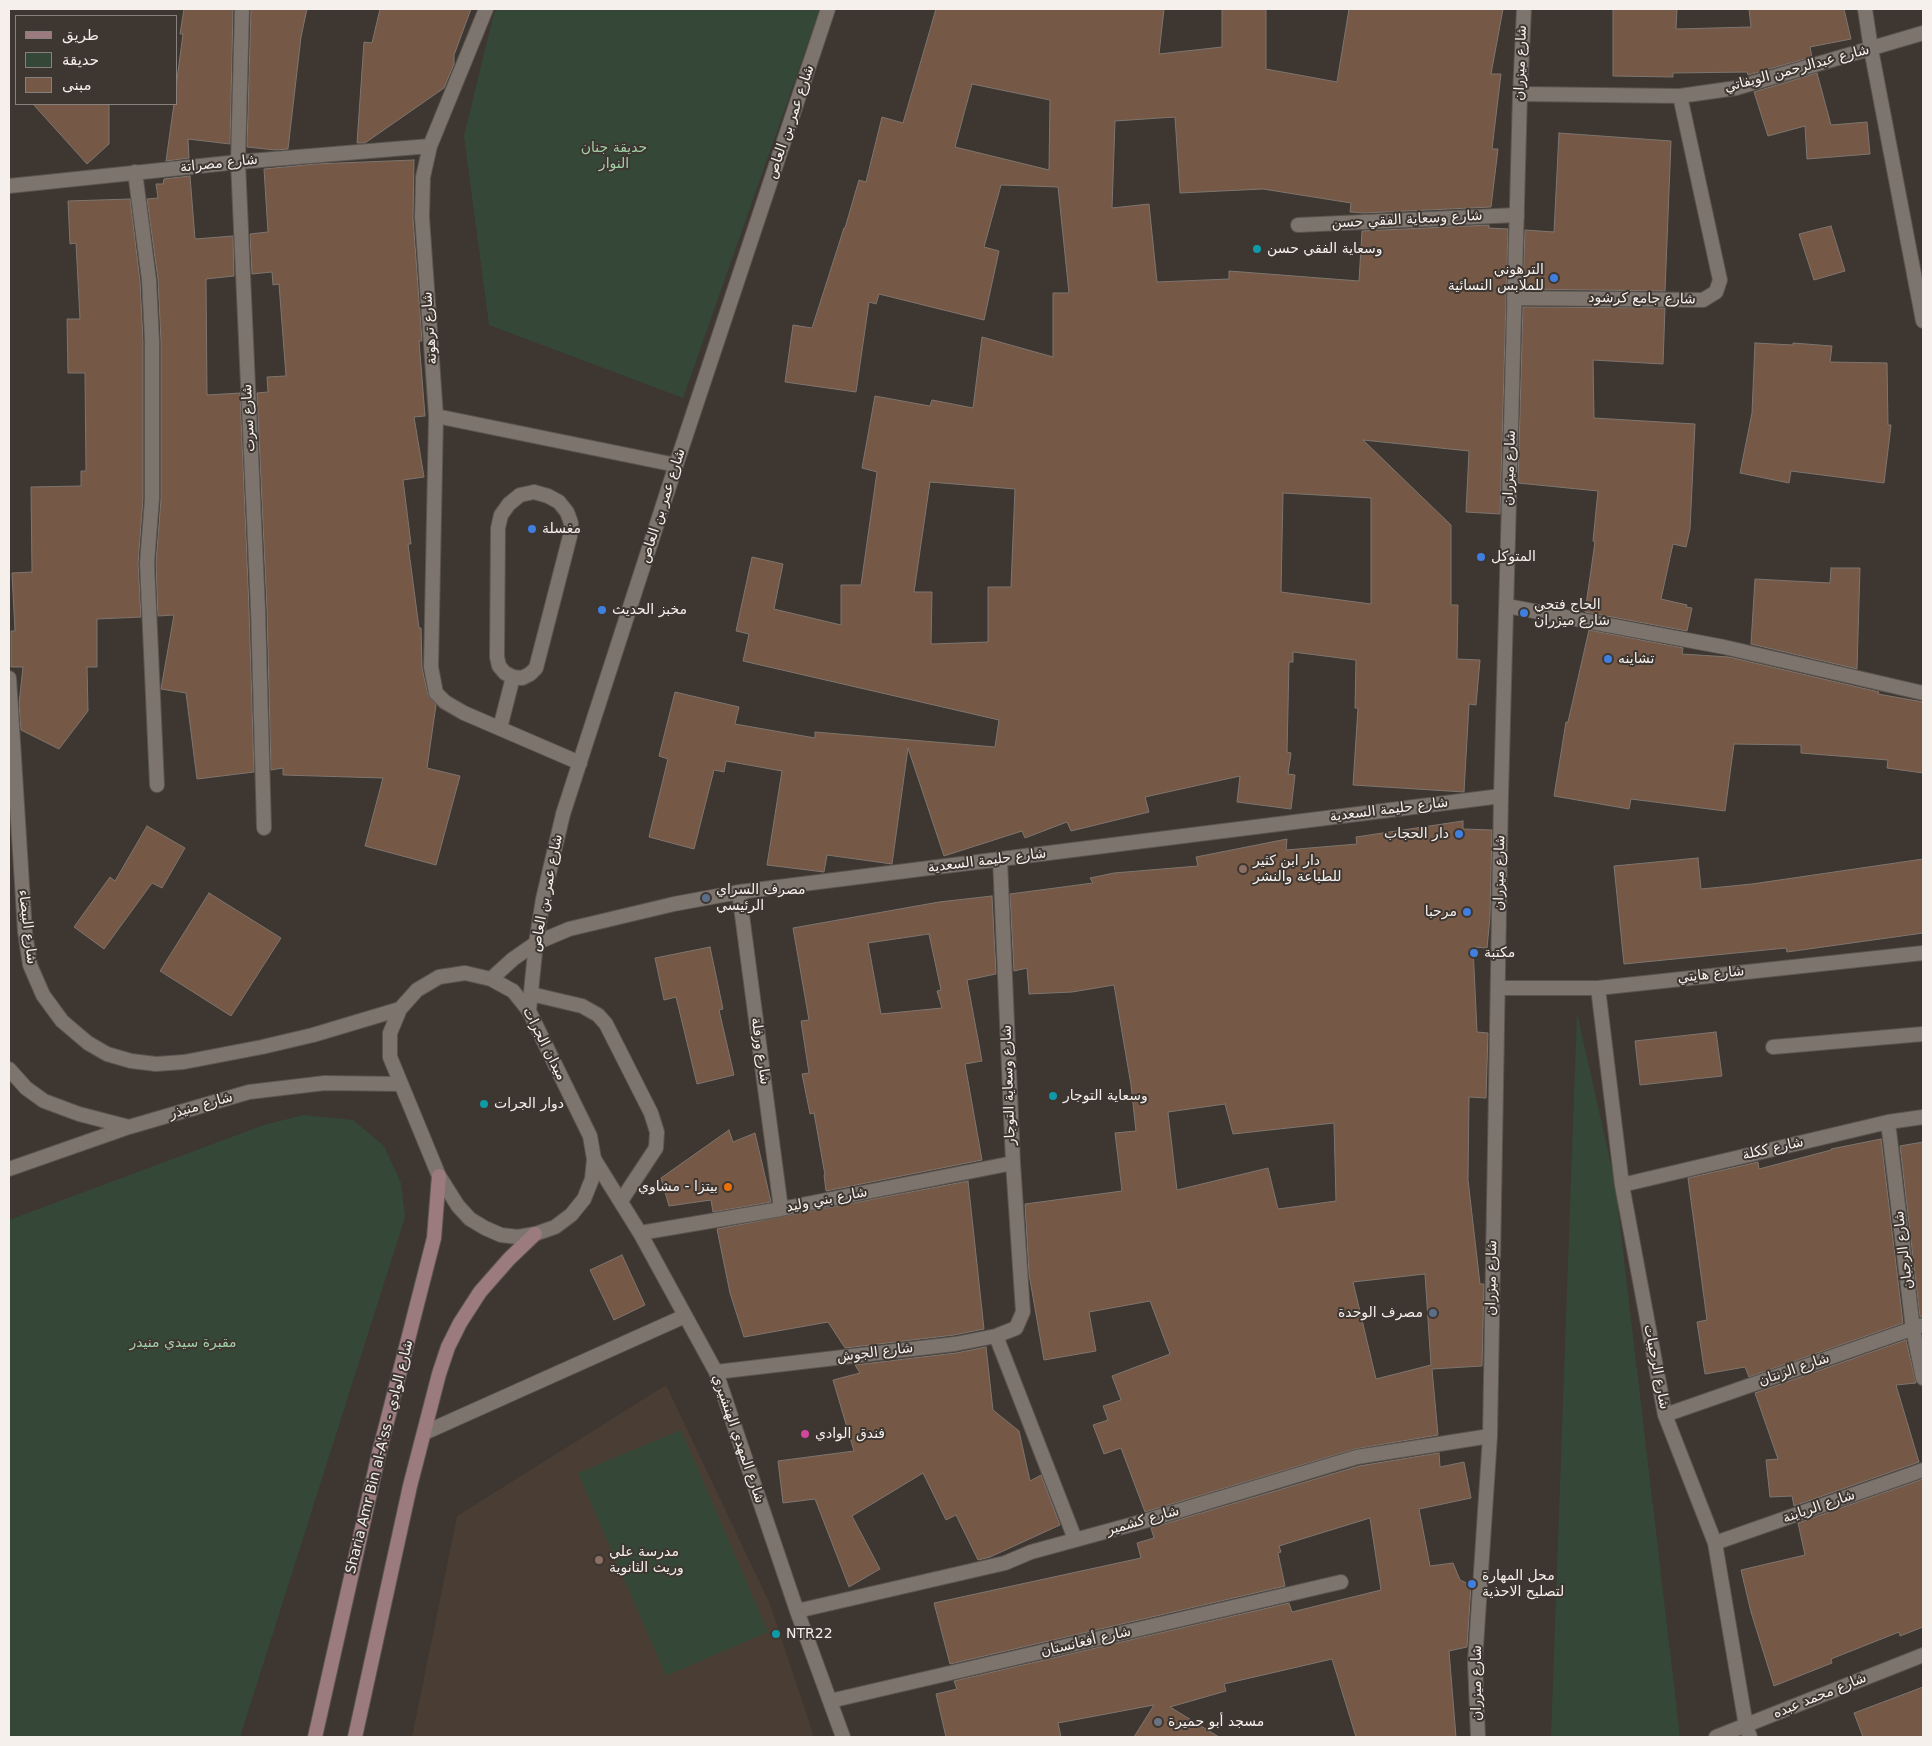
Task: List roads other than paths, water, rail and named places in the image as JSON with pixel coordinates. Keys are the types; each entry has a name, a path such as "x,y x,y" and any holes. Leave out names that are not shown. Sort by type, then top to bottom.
{"main road":[{"name":"Sharia Amr Bin al-A'ss - شارع الوادي","path":"315,1737 379,1453 434,1238 439,1176"},
{"path":"355,1737 410,1486 439,1374 448,1347 460,1323 480,1292 509,1259 535,1234"}],"street":[{"name":"شارع سرت","path":"242,9 238,162 258,609 264,828"},
{"name":"شارع ترهونة","path":"486,9 430,146 423,177 422,217 436,416 431,667 436,693 445,702 464,713 580,763"},
{"name":"شارع عمر بن العاص","path":"529,1011 536,943 552,857 580,763 676,465 828,9"},
{"name":"شارع ميزران","path":"1478,1737 1476,1662 1490,1436 1502,796 1514,298 1524,9"},
{"path":"1865,9 1923,321"},
{"name":"شارع عبدالرحمن الويفاتي","path":"1520,94 1680,96 1736,88 1923,33"},
{"name":"شارع جامع كرشود","path":"1514,298 1703,300 1716,292 1720,280 1680,96"},
{"name":"شارع مصراتة","path":"9,186 238,162 430,146"},
{"path":"135,172 149,280 152,341 152,499 147,563 157,785"},
{"name":"شارع وسعاية الفقي حسن","path":"1298,225 1517,215"},
{"path":"436,416 676,465"},
{"path":"534,492 559,502 571,524 570,536 536,668 522,678 513,677 505,673 499,666 497,657 498,528 501,515 509,504 520,496 534,492"},
{"path":"1507,606 1724,647 1923,693"},
{"path":"500,728 513,677"},
{"name":"شارع البيضاء","path":"9,678 25,932 30,965 43,995 62,1021 88,1043 107,1054 156,1064 184,1062 262,1047 314,1035 400,1009"},
{"name":"شارع حليمة السعدية","path":"491,979 513,959 536,943 569,929 603,920 739,892 1502,796"},
{"name":"شارع وسعاية التوجار","path":"1000,859 1013,1163 1023,1312"},
{"name":"شارع ورفلة","path":"739,892 781,1209"},
{"name":"شارع هايتي","path":"1498,988 1598,988 1923,953"},
{"name":"ميدان الجرات","path":"465,973 491,979 513,991 529,1011 590,1136 594,1159 592,1179 584,1199 571,1215 555,1228 518,1237 501,1234 485,1228 470,1219 458,1206 439,1176 390,1057 390,1033 400,1009 417,990 439,978 465,973"},
{"name":"شارع الرحيبات","path":"1598,988 1622,1185 1665,1415 1715,1543 1748,1732"},
{"path":"531,994 582,1006 598,1016 606,1024 651,1113 657,1132 656,1148 621,1201"},
{"path":"1773,1047 1923,1034"},
{"path":"9,1069 26,1088 44,1101 79,1114 129,1127"},
{"name":"شارع منيذر","path":"9,1168 129,1127 249,1092 325,1083 400,1084"},
{"name":"شارع ككلة","path":"1622,1185 1888,1122 1923,1117"},
{"name":"شارع الرجبان","path":"1888,1122 1918,1327 1923,1378"},
{"name":"شارع المهدي الهنشيري","path":"594,1159 640,1233 716,1372 797,1611 843,1737"},
{"name":"شارع بني وليد","path":"640,1233 781,1209 1013,1163"},
{"name":"شارع الجوش","path":"716,1372 955,1344 996,1336 1016,1328 1023,1312"},
{"path":"424,1433 686,1316"},
{"name":"شارع الزنتان","path":"1665,1415 1918,1327"},
{"path":"996,1336 1075,1539"},
{"name":"شارع كشمير","path":"797,1611 1005,1564 1031,1552 1148,1520 1357,1457 1490,1436"},
{"name":"شارع الرياينة","path":"1715,1543 1923,1470"},
{"name":"شارع أفغانستان","path":"830,1701 1341,1582"},
{"name":"شارع محمد عبده","path":"1716,1737 1748,1732 1923,1655"}],"place":[{"name":"وسعاية الفقي حسن","path":"1257,249"},
{"name":"الترهوني للملابس النسائية","path":"1554,278"},
{"name":"مغسلة","path":"532,529"},
{"name":"المتوكل","path":"1481,557"},
{"name":"مخبز الحديث","path":"602,610"},
{"name":"الحاج فتحي شارع ميزران","path":"1524,613"},
{"name":"تشاينه","path":"1608,659"},
{"name":"دار الحجاب","path":"1459,834"},
{"name":"دار ابن كثير للطباعة والنشر","path":"1243,869"},
{"name":"مصرف السراي الرئيسي","path":"706,898"},
{"name":"مرحبا","path":"1467,912"},
{"name":"مكتبة","path":"1474,953"},
{"name":"وسعاية التوجار","path":"1053,1096"},
{"name":"دوار الجرات","path":"484,1104"},
{"name":"بيتزا - مشاوي","path":"728,1187"},
{"name":"مصرف الوحدة","path":"1433,1313"},
{"name":"فندق الوادي","path":"805,1434"},
{"name":"مدرسة علي وريث الثانوية","path":"599,1560"},
{"name":"محل المهارة لتصليح الاحذية","path":"1472,1584"},
{"name":"NTR22","path":"776,1634"},
{"name":"مسجد أبو حميرة","path":"1158,1722"}],"park label":[{"name":"حديقة جنان النوار","path":"614,156"},
{"name":"مقبرة سيدي منيدر","path":"183,1343"}]}
